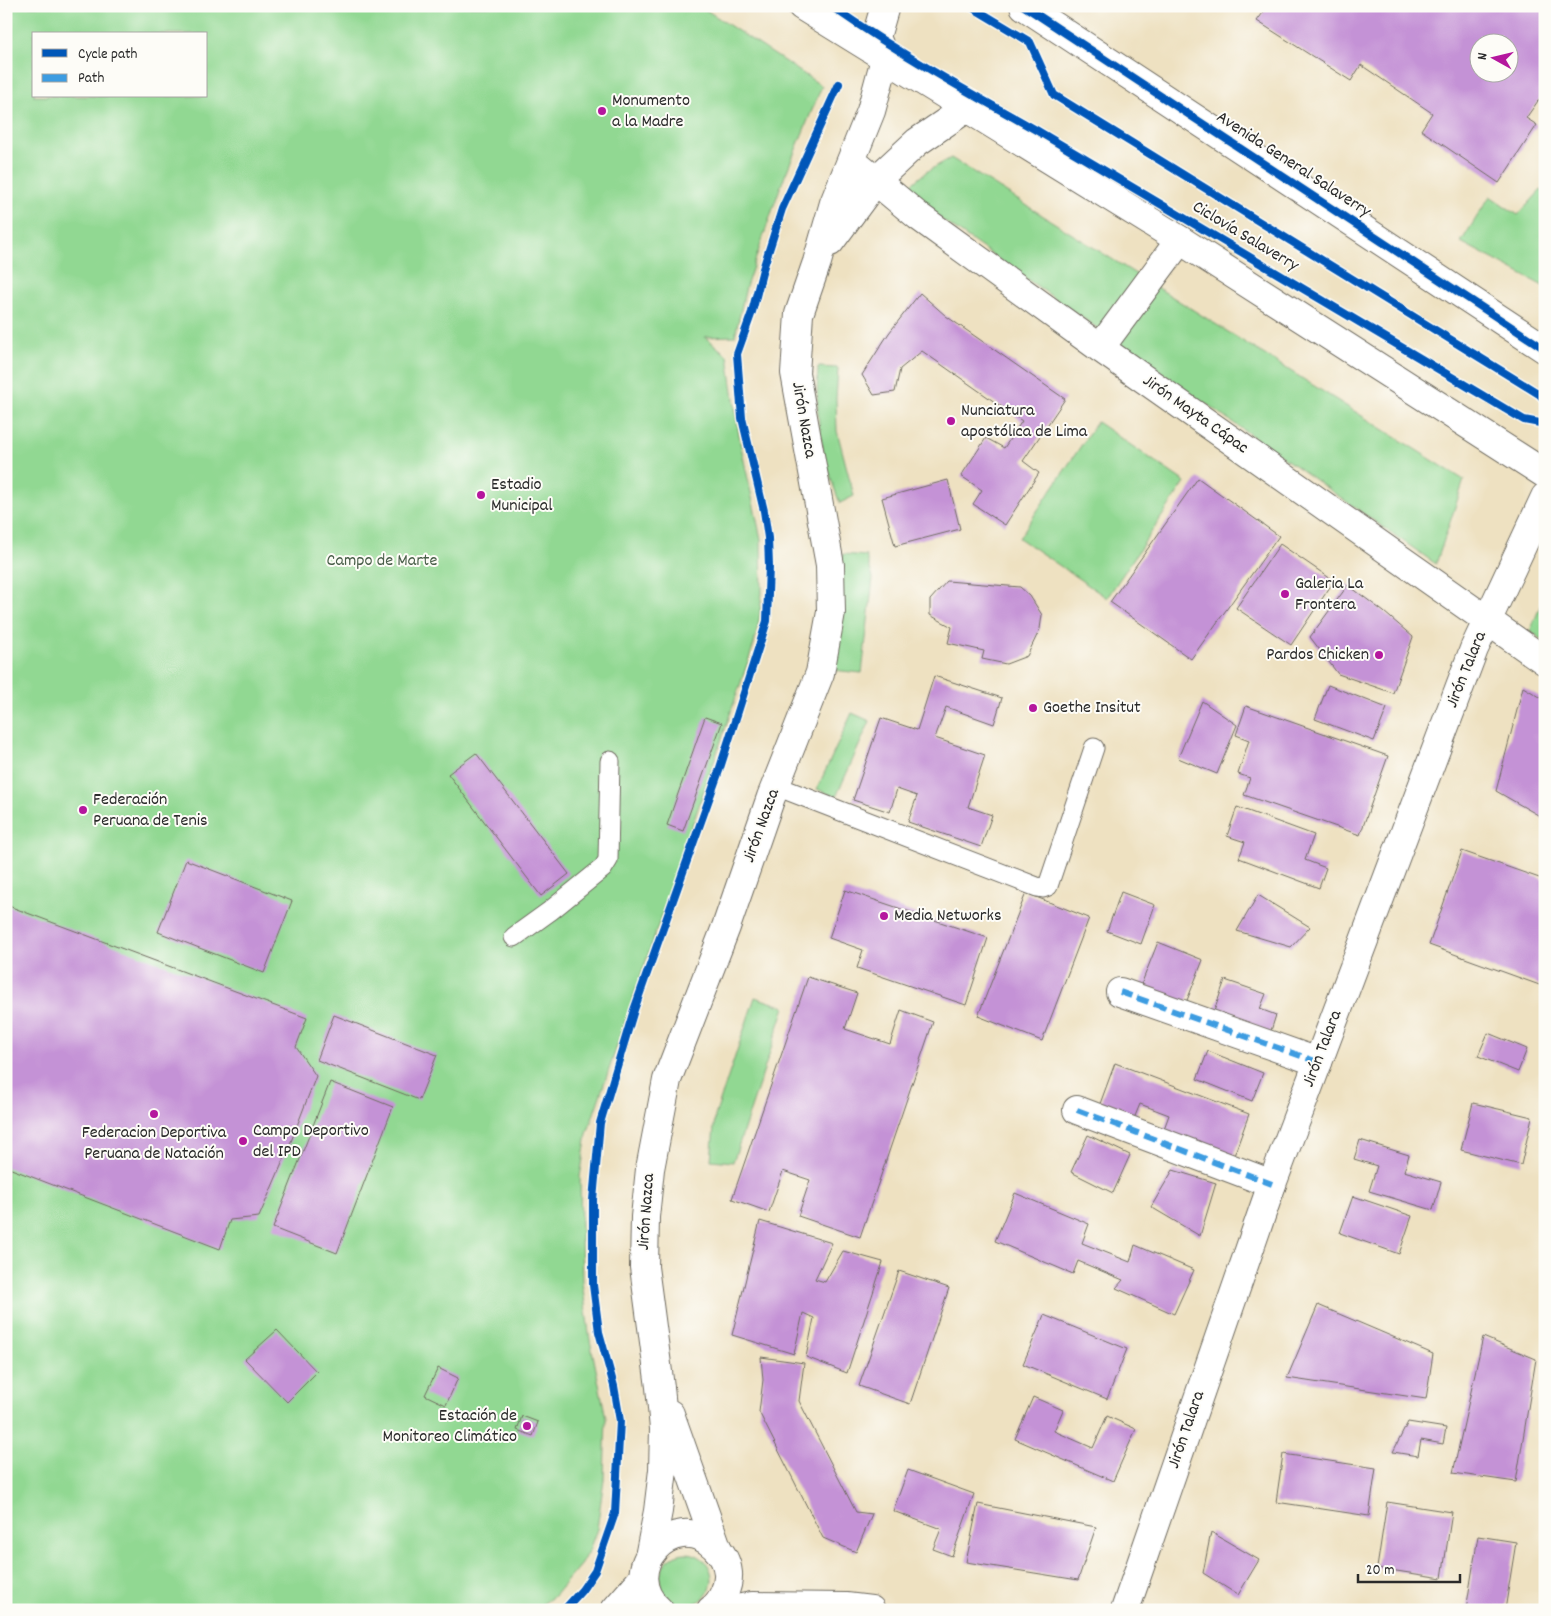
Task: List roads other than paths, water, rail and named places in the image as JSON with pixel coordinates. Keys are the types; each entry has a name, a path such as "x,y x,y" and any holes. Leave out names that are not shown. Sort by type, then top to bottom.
{"street":[{"path":"802,6 1180,240 1545,474"},
{"path":"885,6 876,37 885,59"},
{"name":"Avenida General Salaverry","path":"1024,6 1545,349"},
{"name":"Jirón Nazca","path":"643,1578 658,1511 663,1470 664,1429 644,1267 645,1217 650,1168 667,1080 820,673 831,612 830,565 795,372 799,314 817,262 834,203 871,112 885,59"},
{"name":"Jirón Nazca","path":"817,262 876,180 917,142 967,108"},
{"name":"Jirón Mayta Cápac","path":"852,161 918,216 1100,348 1545,661"},
{"path":"1100,348 1180,240"},
{"name":"Jirón Talara","path":"1125,1610 1272,1184 1467,666 1545,497"},
{"path":"1120,992 1318,1062"},
{"path":"1077,1110 1272,1184"},
{"name":"Jirón Nazca","path":"660,1387 721,1555"},
{"path":"650,1552 671,1536 697,1535 709,1541 721,1555 746,1608 846,1607 872,1610"},
{"path":"711,1610 722,1598 727,1585 728,1572 721,1555"},
{"path":"615,1610 643,1578"},
{"path":"643,1578 645,1591 652,1604 659,1610"}],"lane":[{"path":"776,786 1043,888 1048,886 1094,748"},
{"path":"514,937 550,911 603,868 608,860 610,762"}],"place":[{"name":"Monumento a la Madre","path":"602,111"},
{"name":"Nunciatura apostólica de Lima","path":"951,421"},
{"name":"Estadio Municipal","path":"481,495"},
{"name":"Galeria La Frontera","path":"1285,594"},
{"name":"Pardos Chicken","path":"1379,655"},
{"name":"Goethe Insitut","path":"1033,708"},
{"name":"Federación Peruana de Tenis","path":"83,810"},
{"name":"Media Networks","path":"884,916"},
{"name":"Federacion Deportiva Peruana de Natación","path":"154,1114"},
{"name":"Campo Deportivo del IPD","path":"243,1141"},
{"name":"Estación de Monitoreo Climático","path":"527,1426"}],"park label":[{"name":"Campo de Marte","path":"382,561"}]}
